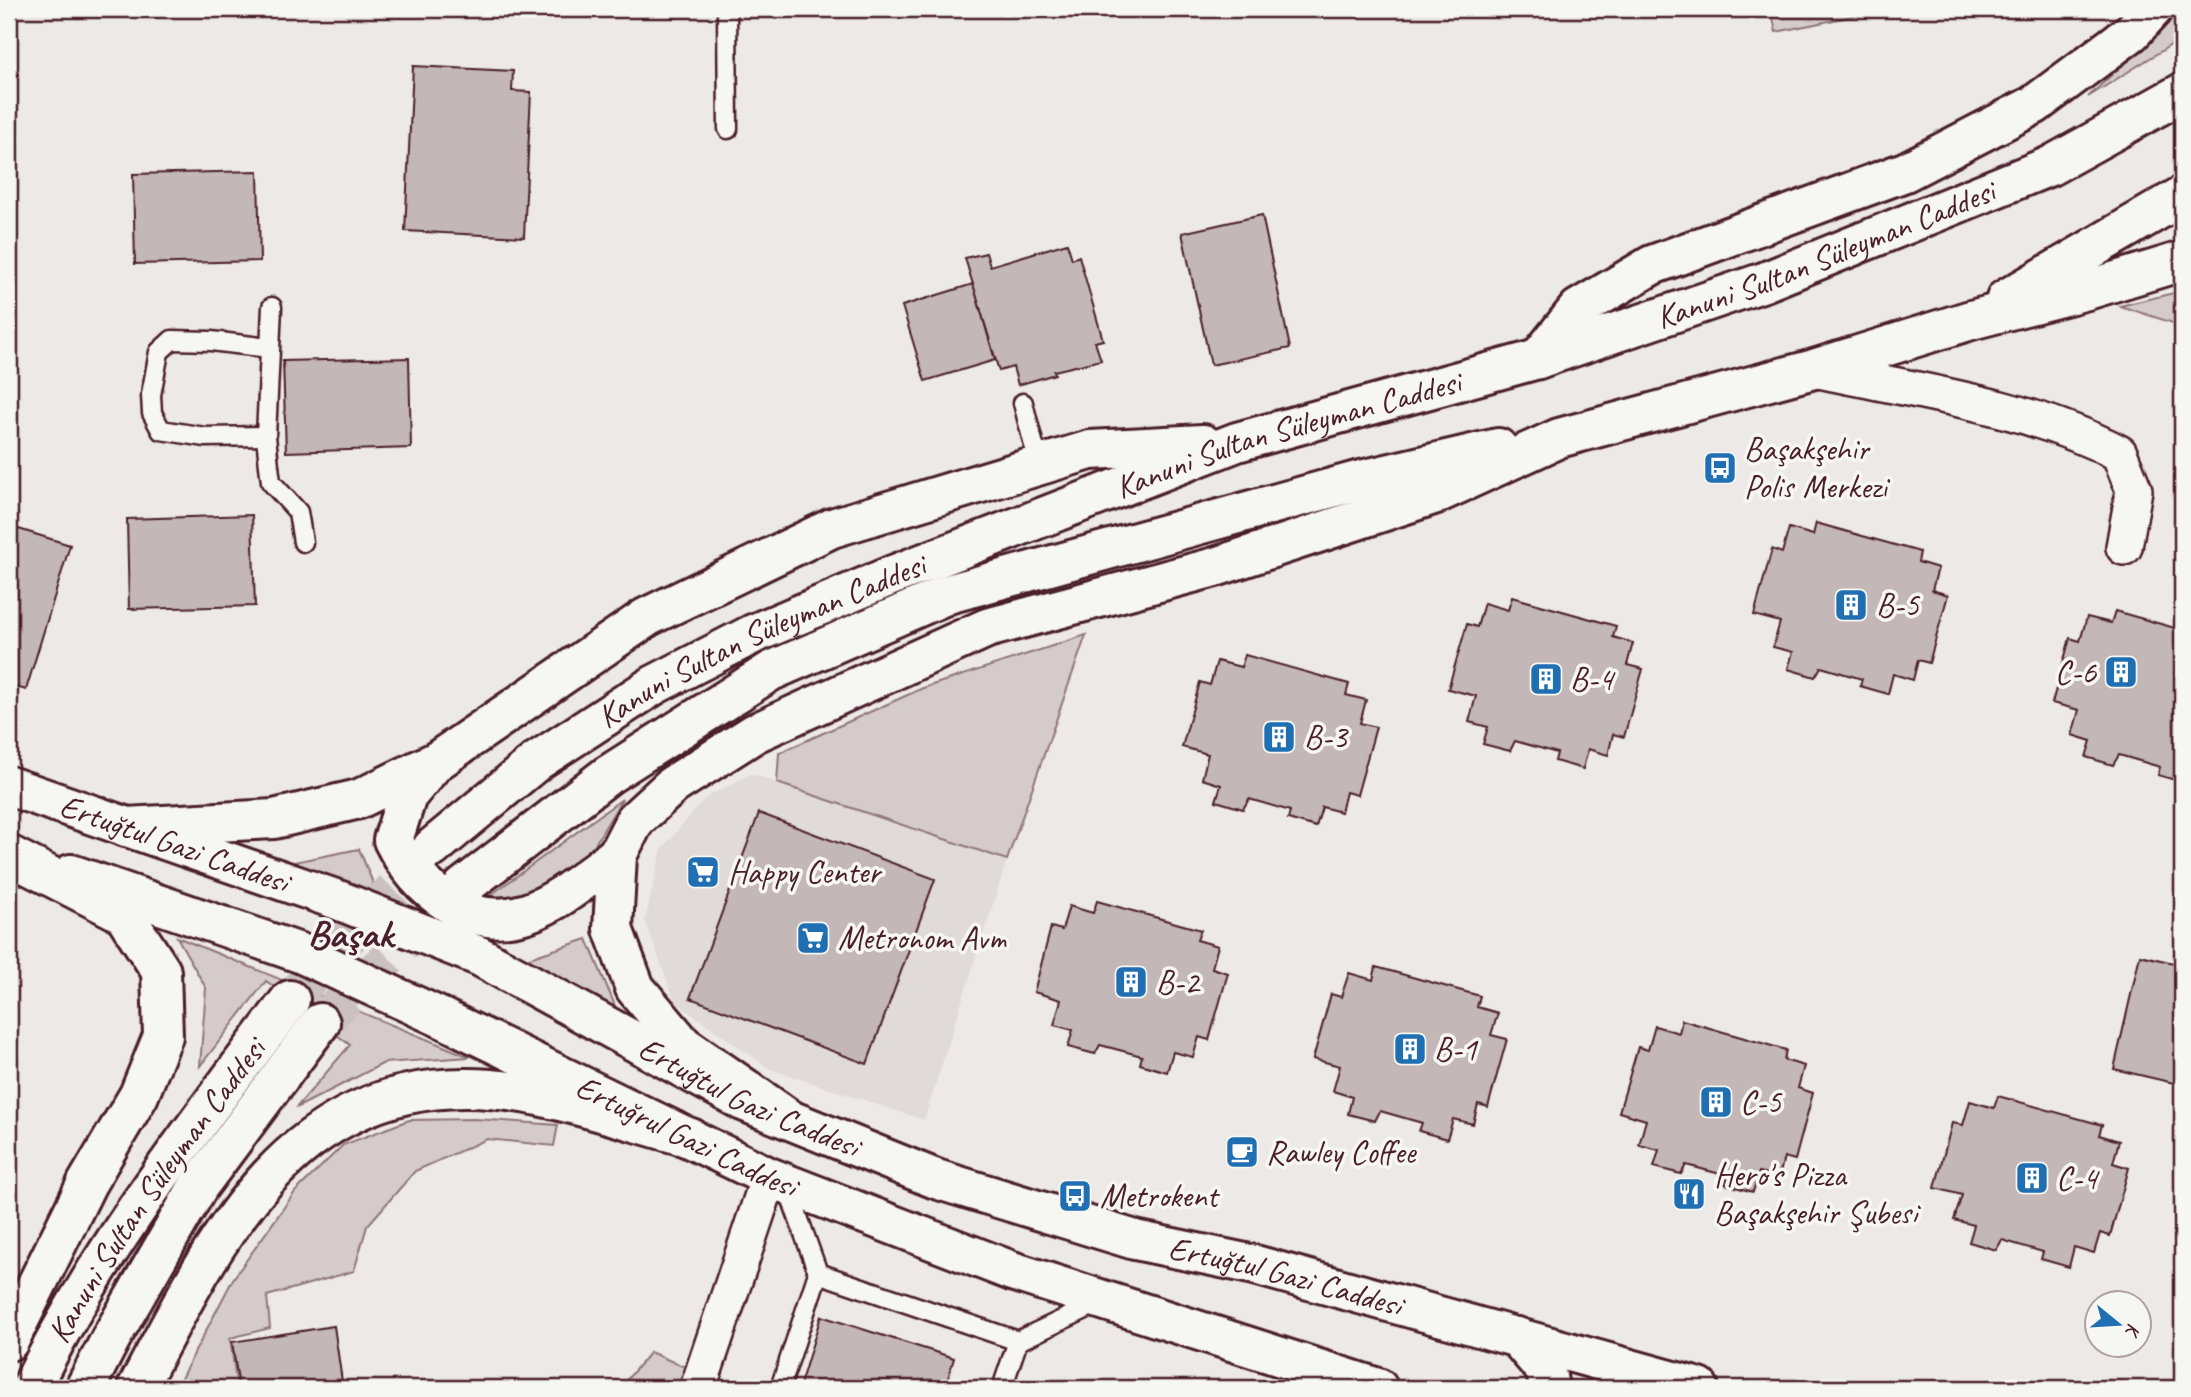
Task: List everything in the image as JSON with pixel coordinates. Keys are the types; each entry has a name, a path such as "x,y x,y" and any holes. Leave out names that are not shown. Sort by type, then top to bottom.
{"main road":[{"path":"1538,359 1578,309 1652,265 1905,172 2034,105 2132,32 2153,9"},
{"name":"Kanuni Sultan Süleyman Caddesi","path":"432,848 537,761 654,685 753,634 893,575 1237,442 1538,359 1764,282 2050,166 2182,93"},
{"path":"1971,320 2182,196"},
{"path":"789,1119 683,1045 635,988 613,929 617,855 635,820 673,785 755,733 987,628 1215,567 1436,494 1559,438 1814,369 1971,320 2087,290 2182,261"},
{"name":"Kanuni Sultan Süleyman Caddesi","path":"463,887 608,775 771,671 948,594 1357,481 1483,451 1559,438"},
{"path":"126,827 274,819 359,799 437,761 647,617 832,528 1090,450 1237,442"},
{"path":"437,761 407,796 393,840 405,865 433,894 455,908 480,917 526,914 561,896 617,855"},
{"name":"Ertuğtul Gazi Caddesi","path":"9,786 327,896 479,956 743,1101 936,1179 1135,1240 1255,1265 1517,1337 1672,1386"},
{"path":"9,855 124,914 161,971 163,1037 139,1095 87,1183 9,1341"},
{"name":"Ertuğrul Gazi Caddesi","path":"9,855 300,953 777,1180 1012,1271 1378,1388"},
{"name":"Kanuni Sultan Süleyman Caddesi","path":"31,1388 51,1347 147,1192 290,1000"},
{"name":"Kanuni Sultan Süleyman Caddesi","path":"86,1388 111,1338 198,1187 320,1023"},
{"path":"137,1388 204,1261 270,1173 324,1126 401,1094 465,1088 530,1095 691,1138"},
{"path":"1517,1337 1546,1371 1549,1388"}],"street":[{"path":"1814,369 2014,413 2077,431 2119,453 2134,490 2124,547"},
{"path":"698,1388 777,1180"}],"lane":[{"path":"727,9 728,129"},
{"path":"272,307 266,436 271,482 298,512 303,542"},
{"path":"266,436 205,437 161,430 152,413 151,395 159,352 172,340 211,341 269,348"},
{"path":"1023,403 1039,465"},
{"path":"777,1180 818,1273 780,1388"},
{"path":"818,1273 1018,1341 1105,1300"},
{"path":"1002,1388 1018,1341"}],"shaded area":[{"path":"1771,9 1887,9 1776,32"},
{"path":"2182,9 2182,38 2088,97"},
{"path":"2182,291 2182,326 2120,306"},
{"path":"1086,635 1007,860 777,783 779,753 923,688"},
{"path":"751,774 1007,860 924,1120 770,1069 675,1002 645,920 662,849 705,798"},
{"path":"622,799 583,864 530,902 477,905"},
{"path":"359,849 382,905 284,864"},
{"path":"177,937 470,1057 384,1063 296,1108 350,1045 266,981 200,1066 206,988"},
{"path":"587,939 616,1008 517,962"},
{"path":"475,1119 558,1125 554,1146 487,1139 415,1171 367,1226 354,1271 267,1296 270,1328 230,1338 237,1388 176,1388 233,1279 295,1192 343,1145 409,1120"},
{"path":"650,1352 687,1368 680,1388 620,1388"}],"building":[{"path":"413,66 513,71 512,91 531,92 524,237 405,231"},
{"path":"258,171 260,261 135,264 133,174"},
{"path":"1262,215 1290,348 1211,365 1182,233"},
{"path":"1067,243 1072,259 1079,256 1103,340 1095,342 1101,360 1054,371 1055,374 1018,385 1013,367 999,371 965,258 986,253 990,266"},
{"path":"973,284 995,360 925,381 902,306"},
{"path":"409,358 411,448 286,452 283,361"},
{"path":"252,515 255,606 129,609 127,519"},
{"name":"B-5","path":"1816,523 1920,552 1918,562 1938,568 1932,590 1948,595 1929,663 1918,660 1913,680 1893,674 1888,694 1860,686 1862,679 1821,667 1815,677 1788,669 1793,652 1773,647 1780,622 1754,615 1772,549 1782,553 1789,528 1813,535"},
{"path":"9,526 70,545 26,690 9,685"},
{"name":"B-4","path":"1512,597 1616,626 1613,637 1633,643 1627,665 1643,669 1624,737 1613,734 1608,755 1588,749 1583,769 1555,761 1557,753 1515,741 1510,751 1483,744 1488,727 1469,722 1476,696 1448,689 1467,624 1477,627 1484,603 1508,610"},
{"name":"C-6","path":"2115,611 2182,630 2182,782 2158,775 2160,767 2119,755 2113,765 2086,757 2091,741 2072,735 2079,710 2052,703 2070,638 2080,641 2087,617 2111,623"},
{"name":"B-3","path":"1245,655 1349,684 1346,695 1366,700 1360,723 1376,727 1357,795 1346,792 1341,812 1322,807 1316,827 1288,819 1290,811 1249,799 1243,809 1216,801 1221,785 1202,779 1208,754 1182,747 1200,682 1210,685 1217,661 1241,667"},
{"name":"Metronom Avm","path":"759,813 935,879 867,1064 690,998"},
{"name":"B-2","path":"1097,901 1201,930 1197,940 1218,946 1212,968 1228,973 1209,1040 1199,1037 1193,1057 1173,1052 1167,1072 1140,1064 1142,1056 1100,1045 1095,1054 1068,1047 1073,1030 1054,1025 1061,1000 1034,992 1051,927 1062,930 1069,906 1093,913"},
{"path":"2140,955 2182,965 2182,1085 2114,1069"},
{"name":"B-1","path":"1376,967 1480,996 1477,1007 1498,1013 1491,1035 1507,1039 1488,1107 1478,1104 1473,1124 1453,1119 1447,1139 1419,1131 1422,1123 1380,1111 1375,1121 1348,1114 1352,1097 1333,1091 1340,1066 1313,1059 1331,994 1341,997 1349,973 1373,980"},
{"name":"C-5","path":"1682,1020 1786,1050 1784,1060 1804,1066 1798,1088 1813,1093 1795,1160 1784,1157 1779,1177 1759,1172 1753,1192 1725,1184 1728,1176 1686,1165 1681,1174 1654,1167 1659,1150 1639,1145 1646,1120 1619,1112 1638,1047 1648,1050 1655,1026 1679,1033"},
{"name":"C-4","path":"1998,1096 2102,1125 2099,1135 2119,1141 2113,1163 2129,1168 2110,1236 2100,1233 2094,1253 2074,1247 2069,1267 2041,1259 2043,1252 2002,1240 1996,1250 1969,1242 1974,1225 1954,1220 1962,1195 1935,1188 1952,1123 1963,1125 1970,1101 1994,1108"},
{"path":"821,1316 954,1358 945,1388 799,1388"},
{"path":"334,1326 343,1388 239,1388 232,1342"}],"tunnel":[{"path":"290,1000 432,848"},
{"path":"320,1023 463,887"}],"place":[{"name":"Başakşehir Polis Merkezi","path":"1720,468"},
{"name":"B-5","path":"1851,605"},
{"name":"C-6","path":"2121,672"},
{"name":"B-4","path":"1546,679"},
{"name":"B-3","path":"1279,737"},
{"name":"Happy Center","path":"703,872"},
{"name":"Metronom Avm","path":"813,938"},
{"name":"B-2","path":"1131,982"},
{"name":"B-1","path":"1410,1049"},
{"name":"C-5","path":"1716,1102"},
{"name":"Rawley Coffee","path":"1242,1152"},
{"name":"C-4","path":"2032,1178"},
{"name":"Hero's Pizza Başakşehir Şubesi","path":"1689,1194"},
{"name":"Metrokent","path":"1075,1196"}],"district":[{"name":"Başak","path":"350,934"}]}
